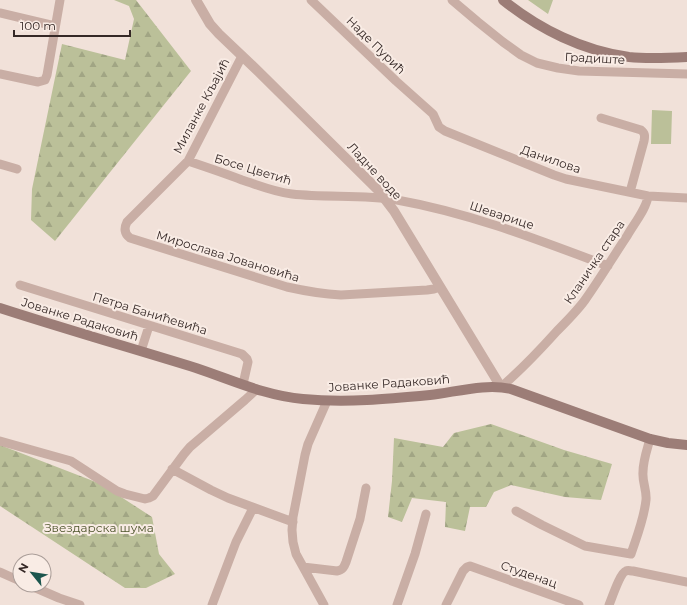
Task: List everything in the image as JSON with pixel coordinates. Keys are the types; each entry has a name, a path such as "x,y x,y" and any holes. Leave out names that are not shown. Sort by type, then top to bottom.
{"main road":[{"path":"503,0 515,10 544,28 564,38 593,49 630,57 687,57"},
{"name":"Јованке Радаковић","path":"0,308 141,351 279,396 327,401 371,400 500,387 511,389 650,439 687,445"}],"street":[{"path":"0,74 38,82 45,80 60,0"},
{"name":"Ладне воде","path":"196,0 206,18 215,29 385,198 500,387"},
{"name":"Наде Пурић","path":"311,0 424,106"},
{"name":"Градиште","path":"452,0 503,42 521,55 538,63 579,71 687,74"},
{"path":"0,13 55,26"},
{"name":"Миланке Кљајић","path":"130,238 125,232 127,222 188,161 242,56"},
{"name":"Данилова","path":"424,106 435,117 439,127 445,131 554,175 566,179 648,196 687,198"},
{"path":"601,118 644,132 644,141 630,192"},
{"name":"Босе Цветић","path":"188,161 256,185 285,193 319,196 385,198"},
{"path":"0,164 17,169"},
{"name":"Кланичка стара","path":"500,387 512,377 570,318 584,300 608,266 640,214 648,196"},
{"name":"Шеварице","path":"385,198 469,216 608,266"},
{"name":"Мирослава Јовановића","path":"130,238 296,290 341,295 427,290 440,287"},
{"name":"Петра Банићевића","path":"20,285 242,354 248,362 243,384"},
{"path":"141,351 149,326"},
{"path":"0,441 71,461 117,491 132,496 149,498 153,496 190,447 257,389"},
{"path":"324,605 296,554 292,536 293,522 307,447 327,401"},
{"path":"516,511 542,526 585,546 631,554 642,521 646,500 646,490 642,473 650,439"},
{"path":"172,469 212,490 253,508 293,522"},
{"path":"303,566 337,571 344,568 360,519 366,488"},
{"path":"212,605 236,542 253,508"},
{"path":"397,605 415,554 426,514"},
{"name":"Студенац","path":"446,605 463,571 470,566 579,605"},
{"path":"609,605 622,574 626,571 633,571 687,582"},
{"path":"0,572 12,577"},
{"path":"47,593 78,605"}],"green space":[{"path":"114,0 136,0 191,71 55,241 31,220 32,189 62,44 125,60 134,19 129,6"},
{"path":"528,0 553,0 548,14"},
{"path":"652,110 672,111 671,144 651,144"},
{"path":"491,424 564,450 612,464 601,500 565,497 511,485 494,492 486,507 470,507 465,531 445,527 446,502 412,498 402,522 388,517 392,481 394,438 443,447 454,433"},
{"name":"Звездарска шума","path":"0,445 101,484 152,517 159,554 175,574 146,588 125,588 0,506"}]}
